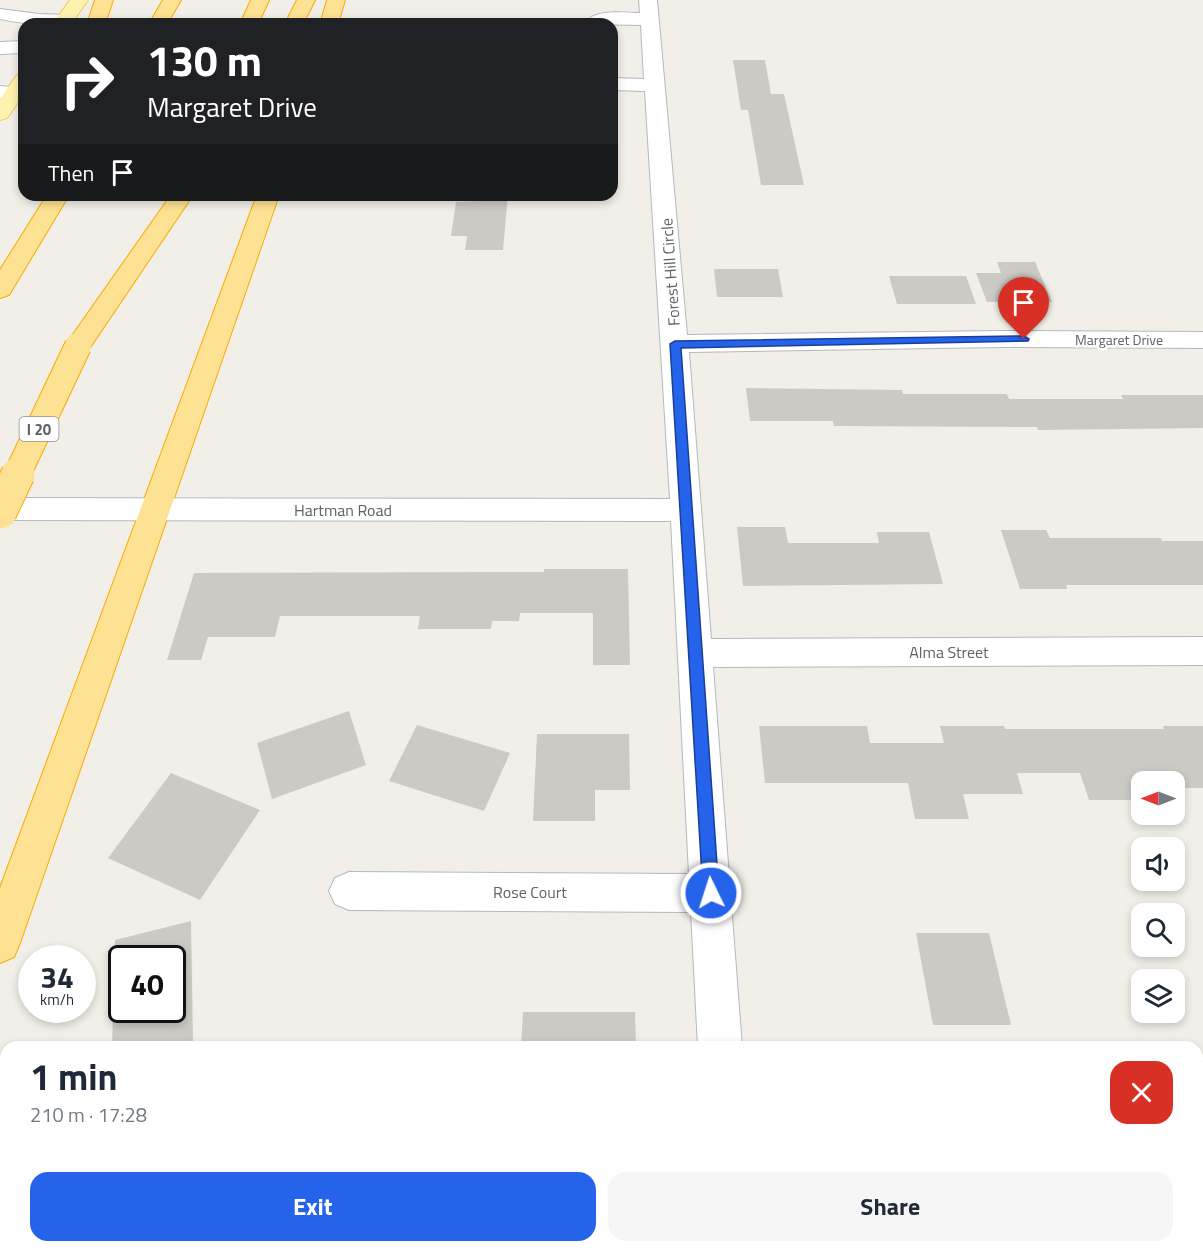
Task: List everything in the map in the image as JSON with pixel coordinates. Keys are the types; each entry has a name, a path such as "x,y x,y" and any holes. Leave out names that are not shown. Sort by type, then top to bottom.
{"highway":[{"path":"98,18 104,0"},
{"path":"162,18 172,0"},
{"path":"252,18 260,0"},
{"path":"297,18 306,0"},
{"path":"331,18 336,0"},
{"path":"0,290 54,201"},
{"name":"I 20","path":"0,510 78,346 151,201"},
{"path":"78,346 178,201"},
{"path":"0,943 266,201"}],"main road":[{"path":"67,18 79,0"},
{"path":"0,114 13,87"}],"street":[{"path":"606,18 649,9"},
{"name":"Forest Hill Circle","path":"649,9 675,344 720,1041"},
{"path":"0,14 26,18"},
{"path":"0,48 18,46"},
{"path":"618,84 656,86"},
{"name":"Margaret Drive","path":"675,344 1002,339 1203,340"},
{"name":"Hartman Road","path":"0,510 686,510"},
{"name":"Alma Street","path":"696,653 1203,651"},
{"name":"Rose Court","path":"349,891 711,893"}],"building":[{"path":"733,60 765,60 771,94 784,94 804,185 761,185 748,110 741,110"},
{"path":"507,201 503,250 465,250 467,236 451,236 456,202"},
{"path":"997,262 1035,262 1052,302 987,302 976,273 1001,273"},
{"path":"714,269 778,269 783,297 717,297"},
{"path":"889,276 966,276 976,304 897,304"},
{"path":"746,388 902,390 903,394 1007,394 1009,399 1123,399 1121,395 1203,395 1203,428 1038,430 1037,427 834,426 833,421 750,421"},
{"path":"737,527 785,527 788,543 879,543 877,532 929,532 943,584 743,586"},
{"path":"1001,530 1046,530 1050,538 1161,538 1162,541 1203,541 1203,585 1066,585 1067,589 1020,589"},
{"path":"544,569 628,569 630,665 593,665 593,613 520,613 519,621 492,621 491,629 418,629 420,616 280,616 275,637 208,637 201,660 167,660 194,573 544,572"},
{"path":"349,711 366,765 272,799 257,743"},
{"path":"417,725 510,753 484,811 389,781"},
{"path":"759,726 867,726 870,743 944,743 940,726 1004,726 1005,729 1164,729 1163,726 1203,726 1203,788 1185,788 1185,771 1131,771 1131,800 1089,800 1080,773 1017,773 1023,794 963,794 969,819 915,819 908,783 765,783"},
{"path":"537,734 629,734 630,790 595,790 595,821 533,821"},
{"path":"171,773 260,810 200,900 108,858"},
{"path":"191,921 193,1041 112,1041 113,1023 186,1023 186,945 115,945 115,940"},
{"path":"916,933 989,933 1011,1025 933,1025"},
{"path":"523,1012 635,1012 636,1041 521,1041"}],"route":[{"path":"711,893 675,344 1024,339"}]}
